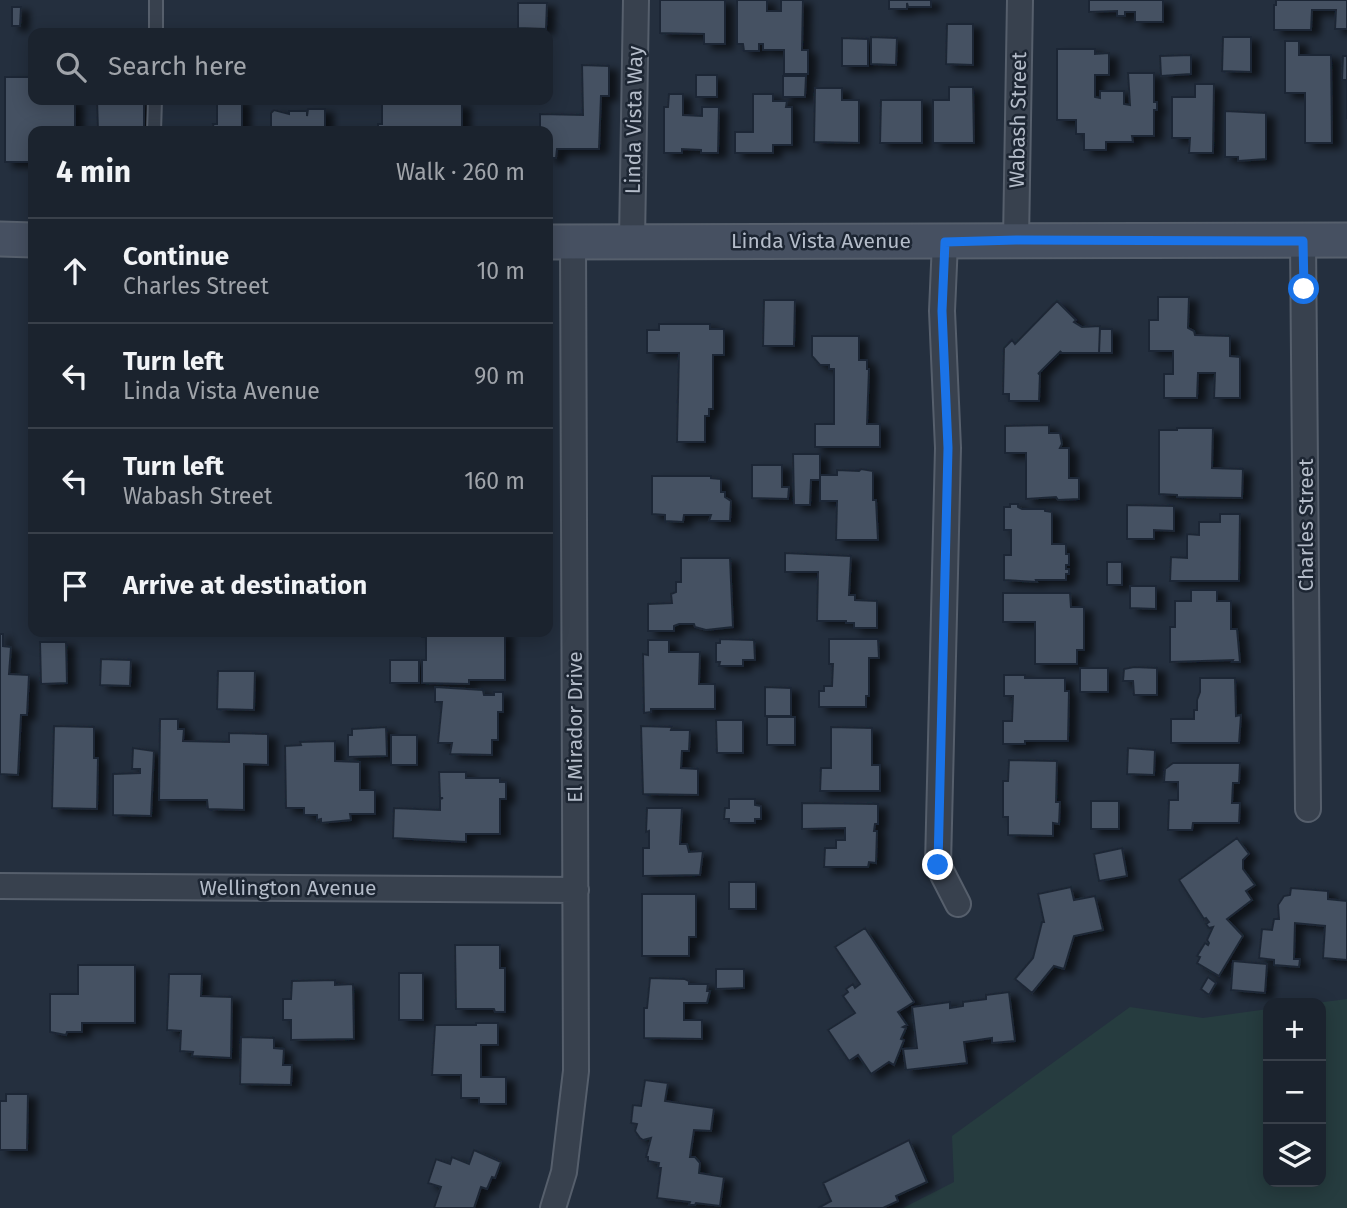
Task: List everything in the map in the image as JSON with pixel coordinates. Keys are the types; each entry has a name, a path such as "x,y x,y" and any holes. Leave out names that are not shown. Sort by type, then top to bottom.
{"main road":[{"path":"0,239 28,240"},
{"name":"Linda Vista Avenue","path":"560,243 632,240 1347,240"}],"street":[{"name":"Linda Vista Way","path":"632,240 636,0"},
{"name":"Wabash Street","path":"1016,240 1020,0"},
{"name":"Charles Street","path":"1303,241 1308,809"},
{"path":"945,242 942,311 948,448 938,865 958,904"},
{"name":"El Mirador Drive","path":"553,1208 564,1172 576,1071 576,890 560,243"},
{"name":"Wellington Avenue","path":"0,886 576,890"}],"lane":[{"path":"156,0 156,28"},
{"path":"154,126 155,105"}],"green space":[{"path":"1347,999 1347,1208 903,1208 954,1182 952,1136 1130,1007 1203,1018 1263,1010 1263,1187 1326,1187 1326,1002"}],"building":[{"path":"660,0 725,0 725,44 704,44 704,34 660,33"},
{"path":"737,0 767,0 767,11 781,11 781,0 803,0 802,50 808,50 808,74 784,74 784,50 763,50 763,44 759,44 759,51 744,51 743,44 737,44"},
{"path":"889,0 931,0 931,7 908,7 907,3 907,9 889,9"},
{"path":"1089,0 1163,0 1163,22 1135,22 1135,12 1125,12 1125,16 1117,16 1117,11 1089,12"},
{"path":"1276,0 1347,0 1347,29 1335,29 1336,10 1312,10 1311,30 1274,30"},
{"path":"518,3 547,3 546,28 518,28"},
{"path":"12,7 21,7 20,26 12,26"},
{"path":"947,24 973,24 973,65 946,64"},
{"path":"871,37 897,38 896,65 871,64"},
{"path":"1223,37 1251,37 1251,72 1222,71"},
{"path":"842,38 868,39 868,66 842,66"},
{"path":"1285,41 1299,41 1299,55 1331,55 1332,143 1305,143 1305,93 1285,93"},
{"path":"1057,49 1095,49 1095,54 1109,53 1109,75 1095,75 1095,97 1100,98 1100,91 1124,91 1124,104 1130,105 1128,73 1154,73 1154,102 1157,102 1157,110 1154,110 1154,136 1132,136 1133,142 1106,142 1106,150 1084,150 1084,134 1076,134 1076,120 1057,120"},
{"path":"1191,55 1191,74 1161,76 1160,56"},
{"path":"1343,56 1347,56 1347,80 1342,80"},
{"path":"582,65 609,66 609,96 601,96 599,149 557,149 556,158 553,158 553,126 540,126 540,114 583,115"},
{"path":"696,75 717,75 717,97 696,97"},
{"path":"783,76 806,76 805,97 783,97"},
{"path":"5,77 28,77 28,105 75,105 75,126 28,126 28,162 5,162"},
{"path":"1195,84 1214,84 1213,153 1189,153 1190,138 1172,138 1172,97 1195,97"},
{"path":"949,87 973,87 974,143 933,143 933,100 949,100"},
{"path":"815,88 842,88 842,100 859,100 859,143 814,142"},
{"path":"669,94 683,94 683,115 702,116 702,107 719,107 718,153 682,149 682,153 664,153 664,107 668,107"},
{"path":"753,94 773,94 773,101 787,101 786,107 792,107 792,145 773,145 773,153 735,153 735,132 753,132"},
{"path":"881,100 922,100 922,143 880,143"},
{"path":"97,105 144,105 144,126 98,126"},
{"path":"217,105 242,105 242,126 213,126 217,124"},
{"path":"382,105 462,105 462,126 378,126 382,124"},
{"path":"308,109 325,109 325,126 271,126 271,113 274,110 289,114 289,111 307,111 307,116"},
{"path":"1225,111 1266,113 1266,159 1238,161 1238,157 1225,157"},
{"path":"1158,297 1189,297 1188,328 1194,331 1195,335 1230,336 1230,356 1240,357 1240,398 1214,398 1215,373 1198,373 1197,398 1164,398 1164,374 1173,374 1173,351 1149,351 1149,320 1158,320"},
{"path":"764,300 795,300 794,346 763,346"},
{"path":"1057,301 1076,320 1074,322 1082,327 1100,326 1099,353 1060,353 1061,351 1038,374 1040,373 1039,401 1009,401 1009,394 1003,394 1004,348 1012,340 1015,344"},
{"path":"659,324 710,324 710,329 724,329 724,355 713,355 713,409 709,409 709,416 705,416 705,442 677,442 679,353 647,353 647,330 659,330"},
{"path":"1100,329 1112,329 1112,353 1099,353"},
{"path":"812,336 859,336 859,360 867,360 869,369 867,424 880,424 880,447 815,447 815,424 834,424 834,369 829,369 829,365 820,365 812,356"},
{"path":"1049,425 1049,433 1060,433 1060,448 1069,448 1069,478 1079,478 1079,499 1026,499 1026,453 1005,453 1005,426"},
{"path":"1213,428 1212,468 1243,469 1242,498 1177,497 1159,494 1159,430"},
{"path":"793,454 820,454 820,480 811,480 810,505 794,505"},
{"path":"752,465 782,465 782,487 789,487 788,499 752,498"},
{"path":"837,470 873,471 878,540 836,540 837,501 820,501 820,475 837,475"},
{"path":"652,476 711,476 721,479 721,492 725,492 725,497 731,501 730,521 709,521 711,515 684,515 683,522 665,521 665,515 652,514"},
{"path":"1010,504 1018,504 1022,509 1045,509 1052,512 1052,544 1066,544 1066,554 1069,554 1069,565 1066,565 1066,569 1069,569 1069,574 1066,574 1066,580 1004,580 1004,555 1011,555 1011,530 1004,530 1004,507 1010,507"},
{"path":"1127,505 1174,506 1174,531 1154,530 1154,539 1127,539"},
{"path":"1220,514 1240,514 1239,581 1170,581 1171,557 1187,558 1187,534 1199,535 1199,522 1220,522"},
{"path":"785,553 851,556 849,595 855,595 855,600 877,601 877,628 854,628 854,623 846,621 817,621 818,572 785,572"},
{"path":"681,558 730,558 733,627 706,630 695,627 694,624 679,624 674,626 674,631 648,631 648,604 672,603 671,594 676,592 676,582 681,582"},
{"path":"1107,562 1122,562 1122,585 1107,585"},
{"path":"1130,586 1156,586 1156,609 1130,608"},
{"path":"1191,590 1217,590 1217,601 1231,601 1231,629 1237,629 1240,662 1170,662 1170,627 1175,627 1175,601 1191,601"},
{"path":"1003,593 1070,593 1071,607 1084,607 1084,650 1077,650 1077,664 1035,664 1035,622 1003,622"},
{"path":"0,634 3,634 3,646 11,647 9,674 29,675 27,715 21,715 18,775 0,774"},
{"path":"426,637 505,637 505,680 469,680 469,684 422,683 422,660 426,660"},
{"path":"720,639 754,640 755,660 743,660 743,666 719,666 720,662 716,662 716,643 720,643"},
{"path":"829,639 878,639 879,658 869,658 869,696 866,696 866,707 819,707 819,691 824,691 824,686 832,686 833,664 829,664"},
{"path":"648,640 669,640 669,652 700,652 699,684 715,684 715,709 651,709 651,712 644,713 643,654 648,655"},
{"path":"40,642 66,642 67,683 41,684"},
{"path":"101,659 131,660 130,686 100,685"},
{"path":"390,660 419,660 419,683 390,683"},
{"path":"1080,668 1108,668 1108,692 1080,692"},
{"path":"1157,668 1157,695 1134,695 1133,681 1123,681 1124,669"},
{"path":"218,671 255,671 254,710 217,709"},
{"path":"1004,675 1065,678 1065,691 1069,691 1068,741 1003,744 1003,721 1012,721 1013,696 1004,696"},
{"path":"1200,678 1235,678 1236,716 1241,715 1239,743 1171,743 1171,719 1194,719"},
{"path":"435,687 483,690 484,695 503,692 503,712 498,712 498,740 492,740 492,755 450,754 452,743 438,743 442,702 435,702"},
{"path":"765,687 791,688 791,716 765,716"},
{"path":"767,717 795,717 795,745 767,745"},
{"path":"160,719 178,719 178,729 184,729 183,741 229,742 229,733 268,734 268,765 244,764 244,810 208,809 207,800 159,800"},
{"path":"716,720 743,720 743,753 717,753"},
{"path":"54,726 94,727 94,758 98,758 97,809 52,808"},
{"path":"641,726 690,730 689,751 682,751 681,768 698,769 698,795 643,794"},
{"path":"386,727 387,756 348,757 348,735 352,735 352,729"},
{"path":"831,727 872,728 872,765 880,765 880,791 820,791 821,768 831,768"},
{"path":"391,735 417,735 417,765 391,765"},
{"path":"335,741 335,761 360,762 360,790 375,790 375,814 350,814 351,820 321,823 321,819 317,820 317,815 304,815 304,808 286,808 285,746 301,745 300,742"},
{"path":"133,748 154,751 151,816 113,815 113,774 140,773 140,769 132,769"},
{"path":"1128,748 1155,750 1154,775 1127,774"},
{"path":"1009,760 1057,761 1056,802 1060,802 1059,824 1053,823 1053,836 1008,835 1008,817 1003,817 1003,781 1008,781"},
{"path":"1173,763 1240,763 1239,783 1233,783 1232,803 1240,803 1239,823 1193,823 1192,830 1168,830 1169,800 1178,800 1178,782 1164,782 1165,769"},
{"path":"439,772 466,772 466,778 500,778 500,782 506,782 506,799 500,799 500,834 466,834 466,842 393,838 394,808 440,810 440,799 443,798 440,798"},
{"path":"729,799 755,799 755,805 761,806 761,819 755,819 755,823 729,823 729,819 724,819 725,808 729,808"},
{"path":"1091,801 1119,801 1119,829 1091,829"},
{"path":"802,803 878,804 878,824 875,824 874,831 877,831 876,863 869,862 868,867 824,867 825,848 836,848 836,840 845,840 845,828 802,829"},
{"path":"647,808 682,808 680,844 687,844 689,852 703,851 700,875 643,876 643,848 649,848 649,831 646,832"},
{"path":"1237,838 1249,854 1243,860 1243,869 1255,885 1246,891 1252,900 1227,919 1243,936 1219,976 1197,963 1200,957 1197,956 1205,943 1209,943 1207,940 1213,927 1209,928 1206,924 1209,922 1204,919 1179,880"},
{"path":"1122,848 1127,876 1099,881 1094,854"},
{"path":"729,882 756,882 756,909 729,909"},
{"path":"1071,887 1074,900 1095,896 1103,930 1074,936 1064,969 1054,966 1032,993 1015,979 1033,958 1044,922 1038,894"},
{"path":"1291,888 1328,891 1328,899 1347,901 1347,960 1323,958 1325,926 1295,923 1294,959 1300,959 1299,967 1274,965 1274,960 1259,958 1262,929 1272,930 1274,919 1279,919 1278,905 1284,896 1290,895"},
{"path":"642,894 696,894 696,937 689,937 689,956 642,956"},
{"path":"865,928 914,1002 898,1012 907,1025 903,1027 906,1028 901,1039 904,1040 894,1065 889,1062 871,1074 858,1055 849,1061 828,1030 855,1013 843,996 848,992 846,989 853,984 855,988 860,984 835,947"},
{"path":"455,945 500,945 500,968 505,968 505,1012 495,1012 494,1009 456,1009"},
{"path":"1233,961 1267,964 1265,993 1231,990"},
{"path":"78,965 135,965 135,1023 82,1023 82,1032 67,1032 66,1035 50,1032 50,994 78,994"},
{"path":"716,969 744,969 744,988 716,989"},
{"path":"399,973 423,973 423,1020 399,1020"},
{"path":"169,974 202,974 201,996 232,997 231,1058 192,1056 193,1052 180,1051 181,1031 167,1030"},
{"path":"1208,977 1216,983 1209,995 1201,989"},
{"path":"650,978 685,979 689,984 708,984 707,991 710,991 707,1003 684,1003 684,1020 702,1020 702,1039 644,1038 644,1008 647,1008"},
{"path":"335,980 335,985 353,984 354,1039 291,1040 291,1020 283,1020 283,999 291,999 292,981"},
{"path":"1009,992 1015,1041 992,1043 992,1038 964,1042 967,1063 906,1070 903,1049 917,1048 912,1007 950,1002 950,1008 963,1006 963,1002 986,999 986,995"},
{"path":"498,1023 498,1045 481,1045 481,1077 506,1077 506,1104 479,1104 479,1098 461,1098 461,1075 432,1075 435,1025"},
{"path":"241,1037 274,1038 274,1048 284,1049 283,1065 292,1065 291,1085 240,1084"},
{"path":"645,1080 668,1083 665,1101 714,1108 711,1131 694,1130 690,1157 695,1157 700,1163 699,1173 724,1177 720,1206 696,1203 689,1205 690,1202 657,1198 661,1168 658,1168 659,1163 648,1161 646,1157 651,1138 640,1138 635,1131 637,1124 631,1123 633,1105 641,1106"},
{"path":"6,1094 28,1094 27,1150 0,1150 0,1101 6,1101"},
{"path":"909,1140 927,1182 896,1196 898,1201 883,1208 818,1208 831,1201 823,1183"},
{"path":"474,1150 501,1162 495,1178 492,1177 487,1189 481,1187 474,1208 434,1208 441,1187 428,1183 436,1159 450,1164 452,1157 469,1164"}],"route":[{"path":"938,865 948,448 942,311 945,242 1303,241 1304,289"}]}
